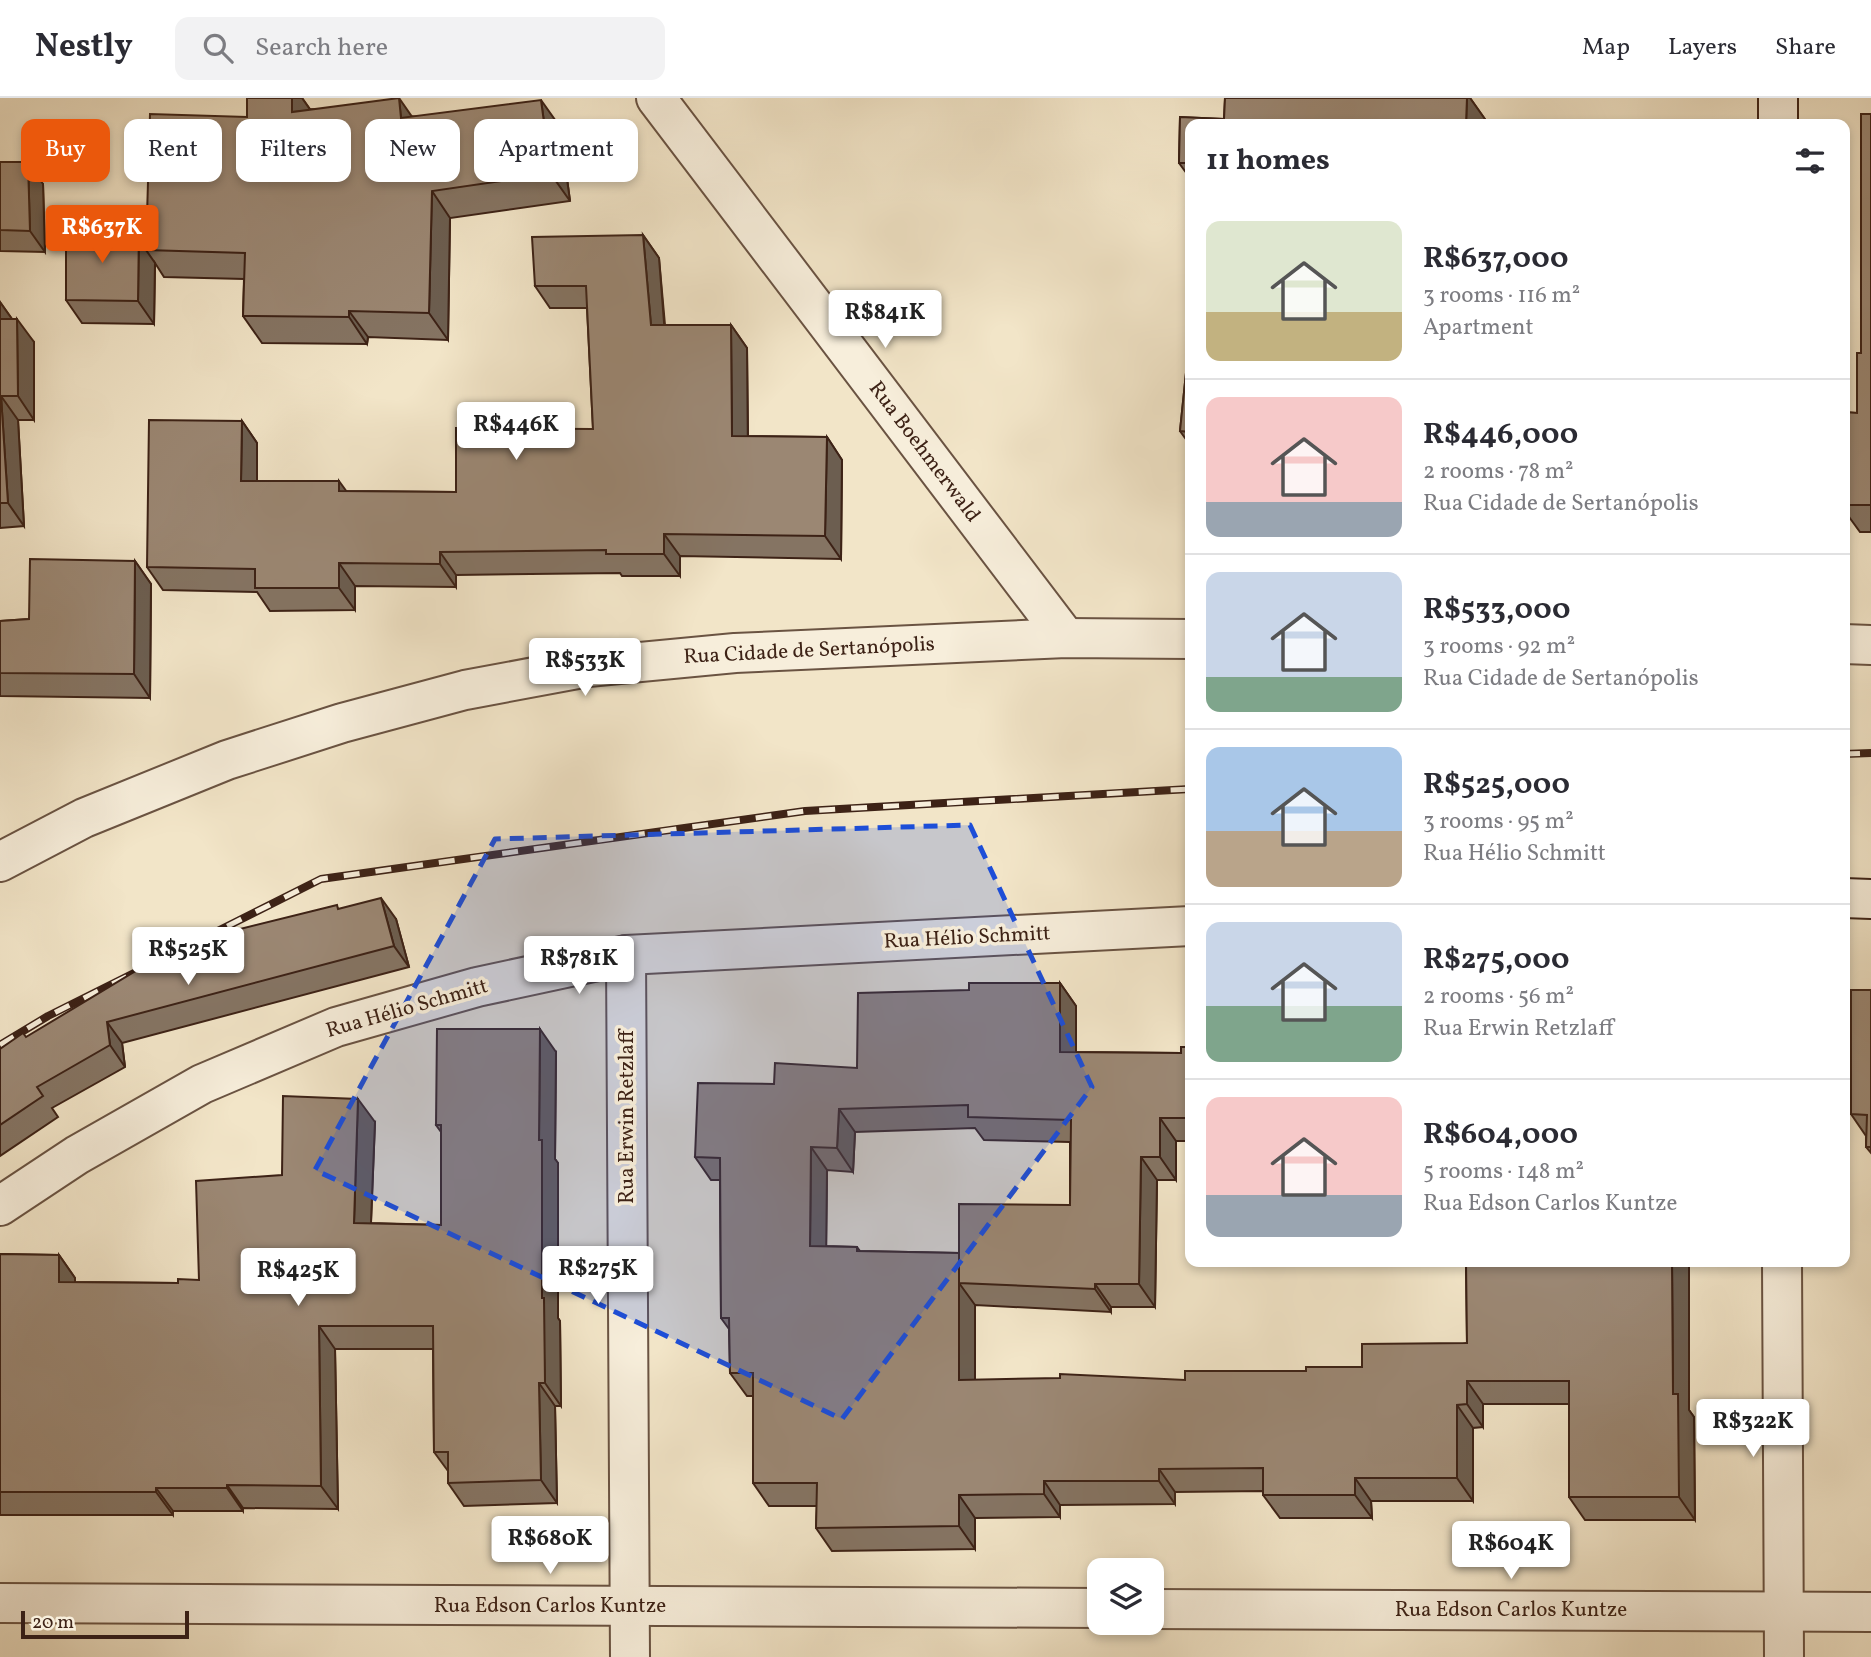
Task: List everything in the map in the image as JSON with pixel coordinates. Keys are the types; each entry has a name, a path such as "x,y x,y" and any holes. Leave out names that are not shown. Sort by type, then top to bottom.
{"street":[{"name":"Rua Boehmerwald","path":"656,98 1066,638"},
{"path":"1778,98 1778,119"},
{"name":"Rua Cidade de Sertanópolis","path":"0,862 84,818 228,760 342,723 465,690 588,667 735,653 1066,638 1185,639"},
{"path":"1850,644 1871,645"},
{"path":"1850,898 1871,899"},
{"name":"Rua Hélio Schmitt","path":"0,1206 77,1155 202,1084 336,1027 477,987 626,955 1185,926"},
{"name":"Rua Erwin Retzlaff","path":"626,955 630,1657"},
{"path":"1782,1267 1784,1657"},
{"name":"Rua Edson Carlos Kuntze","path":"0,1603 1087,1608"},
{"name":"Rua Edson Carlos Kuntze","path":"1164,1609 1871,1612"}],"highlighted area":[{"path":"970,825 1092,1087 842,1419 315,1170 495,839"}],"building":[{"path":"247,98 292,98 292,112 399,98 401,118 541,100 544,119 474,119 474,182 495,182 432,191 429,313 349,311 349,317 243,316 245,253 146,250 148,182 222,182 222,119 150,119 150,114 247,117"},
{"path":"1225,98 1467,98 1466,119 1224,119"},
{"path":"1861,114 1871,114 1871,505 1850,505 1850,412 1857,413 1857,353 1861,353"},
{"path":"1180,117 1224,119 1185,119 1185,163 1179,163"},
{"path":"0,162 21,162 21,182 29,182 30,231 0,230"},
{"path":"66,229 139,229 138,301 66,300"},
{"path":"643,235 651,325 731,325 732,436 827,437 825,536 664,534 664,554 606,554 606,550 440,552 440,564 339,563 339,588 255,588 255,569 147,567 149,420 242,421 241,481 339,481 339,491 456,492 456,428 593,429 586,286 535,286 532,237"},
{"path":"0,319 17,319 18,396 1,396 8,503 0,503"},
{"path":"1185,382 1185,432 1180,431"},
{"path":"30,559 135,561 134,674 0,673 0,621 29,619"},
{"path":"381,898 394,946 107,1022 110,1045 37,1087 43,1096 0,1125 0,1049 23,1033 26,1037 159,957 216,935 337,905 338,909"},
{"path":"969,983 1060,983 1060,1052 1181,1053 1181,1047 1185,1047 1185,1118 1160,1118 1160,1157 1141,1157 1139,1284 1095,1284 1095,1289 959,1283 959,1380 1060,1378 1060,1374 1185,1380 1185,1371 1306,1371 1306,1367 1362,1367 1362,1344 1467,1343 1466,1267 1672,1267 1673,1394 1678,1394 1679,1497 1569,1497 1569,1381 1467,1381 1467,1404 1457,1405 1457,1478 1355,1478 1355,1495 1263,1495 1263,1468 1159,1469 1159,1481 1044,1481 1044,1494 959,1495 959,1526 816,1528 817,1483 753,1483 753,1373 730,1373 729,1318 721,1318 720,1158 695,1157 698,1083 774,1084 775,1063 857,1068 858,993 969,990","holes":["968,1105 968,1117 1071,1120 1070,1205 959,1204 959,1253 857,1251 857,1247 810,1246 811,1147 837,1148 839,1109"]},
{"path":"1851,990 1871,990 1871,1147 1866,1147 1867,1115 1851,1114"},
{"path":"437,1029 540,1029 539,1140 542,1140 545,1383 539,1383 541,1480 448,1483 448,1452 434,1452 433,1326 319,1326 321,1486 227,1485 227,1488 156,1488 156,1492 0,1492 0,1254 59,1255 59,1282 178,1283 178,1279 199,1280 196,1181 282,1175 283,1096 358,1099 354,1223 441,1225 441,1125 436,1125"}],"railway":[{"path":"1850,754 1871,753"},
{"path":"170,955 321,879 805,811 1185,789"},
{"path":"0,1045 48,1016 142,969"}]}
